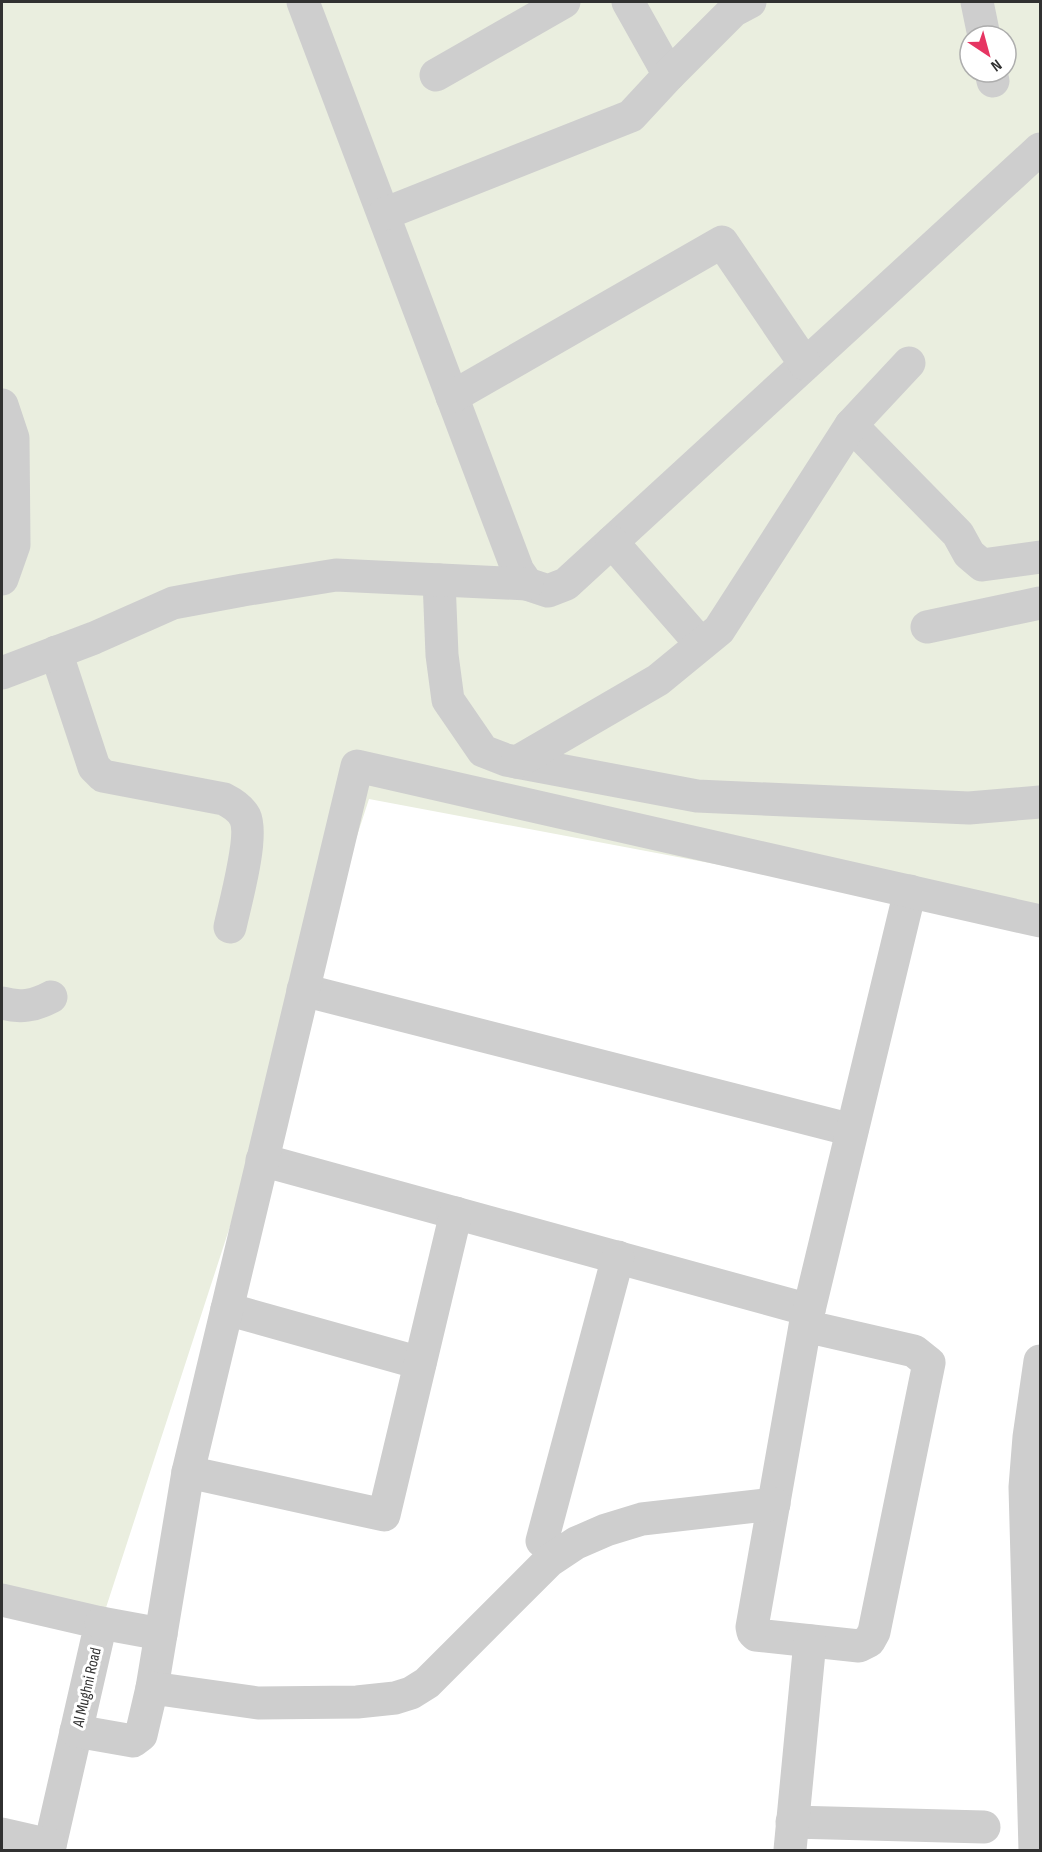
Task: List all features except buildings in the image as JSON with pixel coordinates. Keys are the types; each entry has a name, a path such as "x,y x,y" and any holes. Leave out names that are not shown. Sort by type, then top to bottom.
{"street":[{"path":"303,2 518,571 527,584"},
{"path":"436,75 564,2"},
{"path":"628,2 669,75"},
{"path":"384,214 631,116 733,11 750,2"},
{"path":"977,2 982,24"},
{"path":"2,673 173,603 336,575 527,584 548,591 566,584 1041,149"},
{"path":"452,397 722,242 805,364"},
{"path":"517,762 657,680 719,630 851,425 909,363"},
{"path":"2,405 13,438 7,507 14,545 2,579"},
{"path":"851,425 958,534 969,554 982,565 1041,557"},
{"path":"612,542 701,644"},
{"path":"439,580 442,655 448,700 483,751 517,762 697,796 969,808 1041,802"},
{"path":"927,627 1041,603"},
{"path":"56,652 94,767 103,776 224,799 234,804 245,818 248,836 230,927"},
{"path":"76,1731 133,1741 141,1735 152,1688 188,1472 357,766 1041,921"},
{"path":"262,1160 618,1257 807,1318 914,1351 929,1363 874,1632 869,1641 859,1646 756,1635 753,1632 807,1318 910,891"},
{"path":"303,990 852,1130"},
{"path":"2,1003 25,1007 39,1004 51,997"},
{"path":"188,1472 384,1515 456,1213"},
{"path":"542,1541 618,1257"},
{"path":"227,1309 420,1363"},
{"path":"1035,1851 1037,1796 1035,1606 1033,1487 1029,1437 1040,1364"},
{"path":"152,1688 258,1703 357,1702 395,1698 411,1693 427,1683 549,1561 576,1543 606,1530 642,1519 774,1504"},
{"path":"2,1600 161,1634"},
{"name":"Al Mughni Road","path":"50,1848 101,1623"},
{"path":"810,1641 791,1836 984,1827"},
{"path":"2,1834 50,1848"}],"shaded area":[{"path":"2,2 1040,2 1040,925 369,799 101,1623 2,1600"}]}
